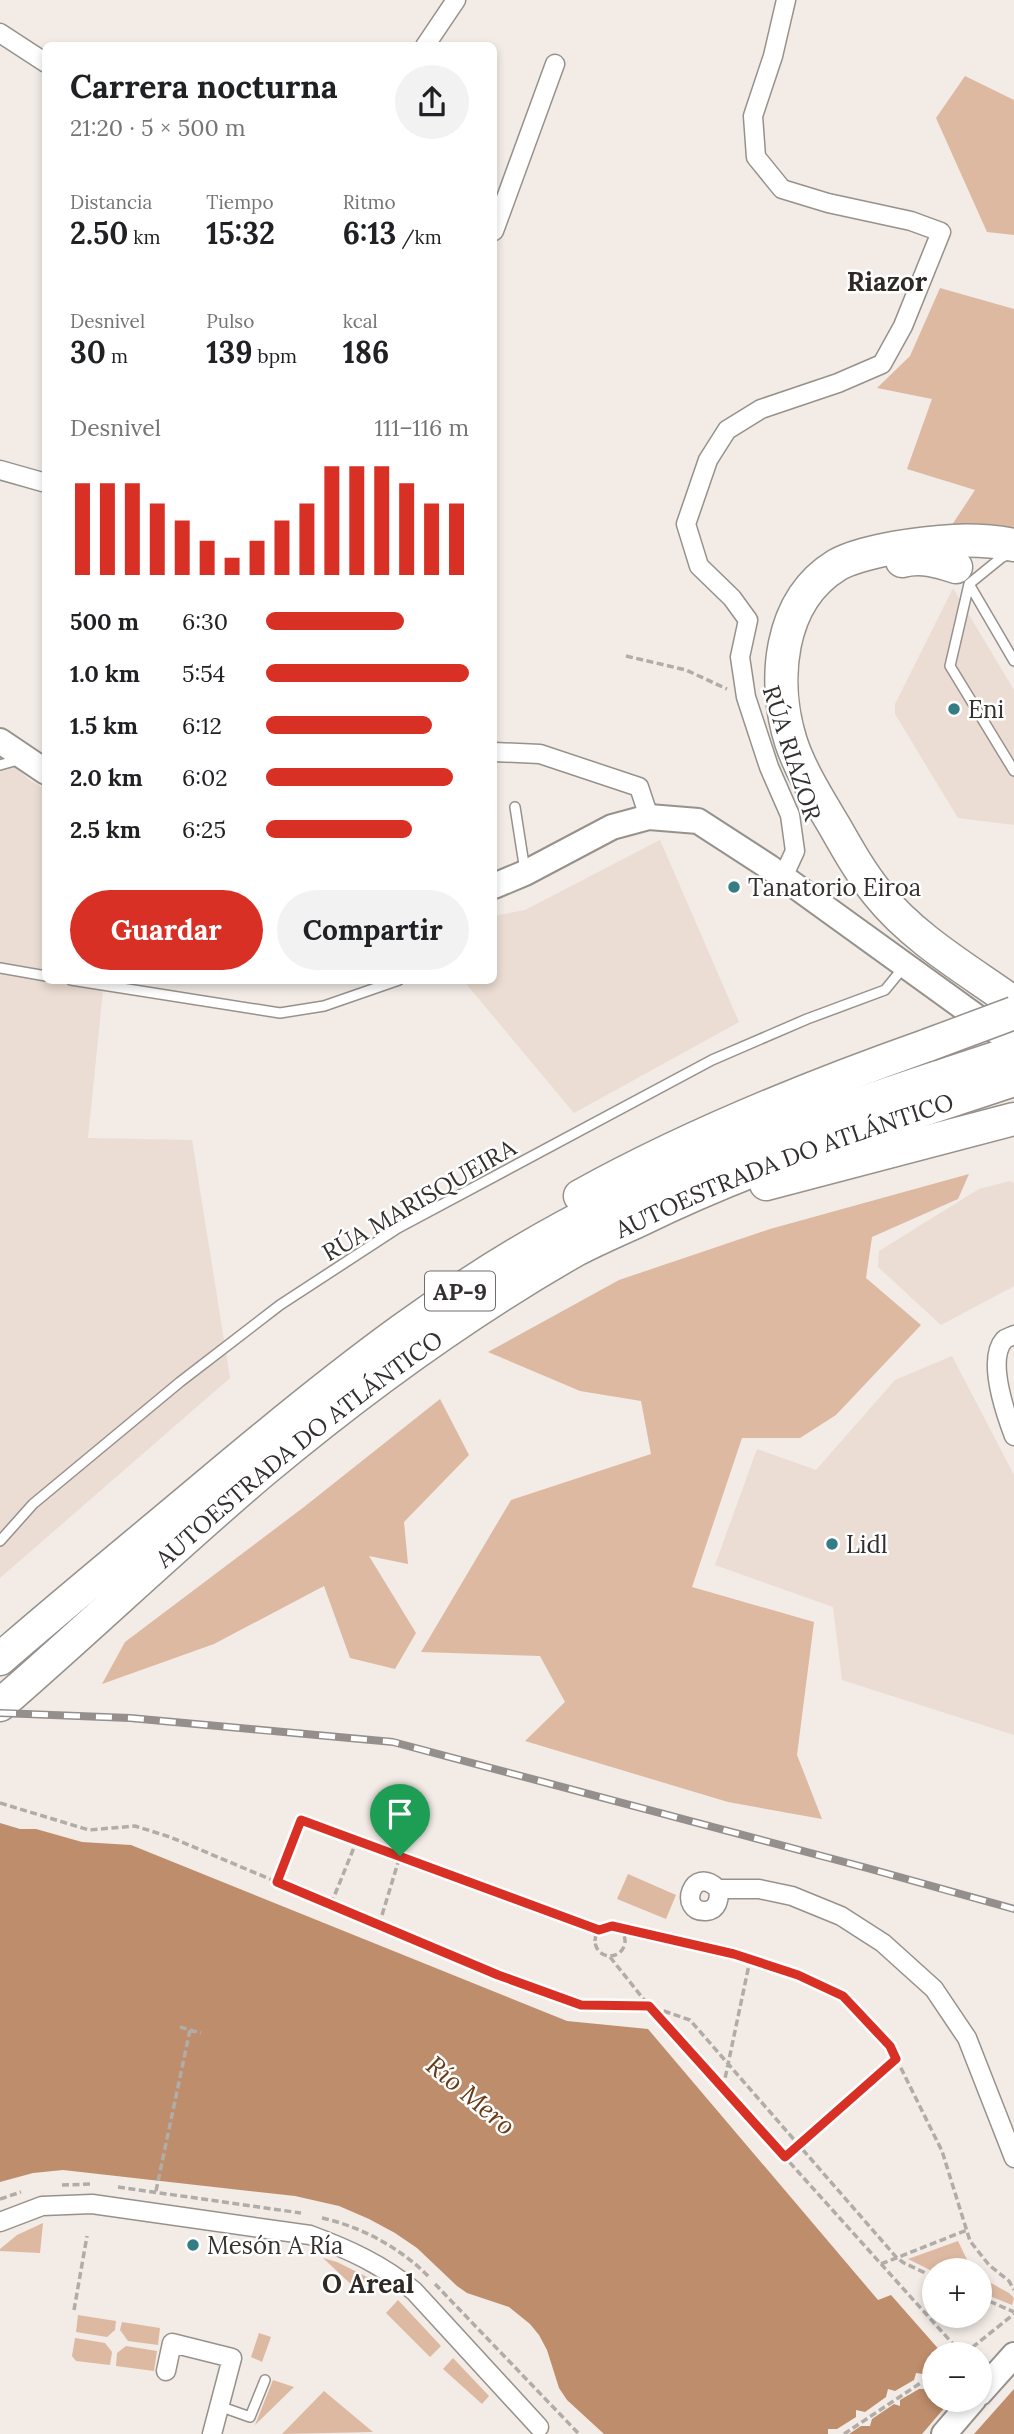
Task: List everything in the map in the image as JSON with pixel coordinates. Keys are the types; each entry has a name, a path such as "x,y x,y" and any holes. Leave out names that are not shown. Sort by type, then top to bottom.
{"highway":[{"path":"1014,545 997,542 931,541 871,552 839,564 820,578 802,600 789,626 782,659 780,688 792,744 809,782 877,894 927,940 1014,1003"},
{"path":"931,541 940,547 962,575"},
{"path":"962,575 934,560 911,558 862,572 838,585 819,604 806,626 798,655 795,686 813,753 868,853 895,889 922,916 1014,985"},
{"path":"423,1315 475,1261 581,1196 642,1163 749,1115 874,1064 1014,1013"},
{"name":"AUTOESTRADA DO ATLÁNTICO","path":"0,1659 320,1390 423,1315 510,1259 613,1202 723,1154 853,1105 1014,1052"},
{"name":"AUTOESTRADA DO ATLÁNTICO","path":"0,1705 262,1472 420,1349 506,1292 578,1250 679,1200 861,1130 1003,1083"},
{"path":"679,1200 727,1195 1014,1119"}],"main road":[{"path":"0,741 12,762 42,771"},
{"path":"497,885 612,827 649,817 698,821 783,877 1014,1045"},
{"path":"992,2380 1008,2362"},
{"path":"944,2434 963,2412"}],"street":[{"path":"428,42 456,0"},
{"name":"RÚA RIAZOR","path":"783,877 796,850 790,815 769,767 746,697 740,657 747,620 732,598 699,566 686,524 708,460 727,430 761,409 838,383 882,364 903,326 941,232 911,221 828,203 782,189 756,157 753,116 773,56 786,0"},
{"path":"0,33 42,60"},
{"path":"497,224 555,64"},
{"path":"0,470 42,482"},
{"path":"497,752 540,754 639,787 649,817"},
{"path":"1014,1335 1004,1340 999,1353 997,1377 1002,1403 1014,1436"},
{"path":"718,1889 759,1889 792,1896 841,1916 883,1943 934,1989 967,2038 1014,2158"},
{"path":"0,2222 42,2206 92,2204 310,2235 340,2246 396,2275 414,2291 539,2427"},
{"path":"166,2371 172,2343 232,2358 212,2434"}],"lane":[{"path":"962,575 1014,552"},
{"path":"962,575 1014,661"},
{"path":"962,575 950,666 1014,771"},
{"path":"515,807 525,873"},
{"name":"RÚA MARISQUEIRA","path":"1,1538 33,1504 180,1382 280,1305 398,1228 712,1060 807,1019 885,990 904,967"},
{"path":"0,968 42,975"},
{"path":"95,984 280,1013 324,1006 387,984"},
{"path":"219,2406 250,2417 265,2380"}],"path":[{"path":"626,656 686,670 746,697"},
{"path":"0,1803 89,1830 135,1826 170,1837 498,1975 581,2005 649,2006 690,2020 897,2258 922,2271"},
{"path":"277,1882 301,1820 599,1930"},
{"path":"331,1904 357,1840"},
{"path":"379,1925 400,1856"},
{"path":"621,1930 625,1944 620,1953 604,1956 597,1949 595,1939 599,1930 607,1926 750,1960 798,1975 843,1996 890,2046 942,2151 970,2241 989,2265 1009,2281 1014,2291"},
{"path":"610,1956 649,2006 952,2342"},
{"path":"723,2088 750,1960"},
{"path":"180,2027 201,2033"},
{"path":"156,2192 190,2030"},
{"path":"785,2157 896,2059"},
{"path":"881,2264 967,2230"},
{"path":"74,2310 87,2236"},
{"path":"978,2342 1014,2313 992,2303"},
{"path":"844,2434 922,2382"}],"shaded area":[{"path":"965,76 1014,100 1014,235 987,232 936,118"},
{"path":"940,288 1014,309 1014,529 948,531 975,490 907,469 932,399 877,388 910,356"},
{"name":"Eni","path":"953,588 1014,690 1014,825 958,818 895,714 895,704"},
{"path":"0,755 42,787 42,984 104,984 88,1138 192,1140 230,1378 0,1578"},
{"path":"660,840 739,1022 574,1113 466,984 497,984 497,915 525,910"},
{"path":"969,1174 958,1199 872,1237 866,1278 921,1325 836,1415 800,1438 742,1438 692,1587 814,1622 797,1755 822,1819 728,1802 525,1741 565,1702 540,1656 421,1652 511,1500 651,1454 641,1401 580,1391 488,1352 619,1280 770,1229"},
{"path":"1010,1181 1014,1183 1014,1286 941,1325 878,1267 879,1251 979,1189"},
{"path":"952,1356 1014,1475 1014,1735 842,1680 833,1607 715,1565 757,1449 816,1470 895,1380"},
{"path":"440,1399 469,1455 404,1522 408,1564 369,1556 416,1633 395,1669 350,1658 324,1586 214,1644 102,1684 125,1642 304,1507"},
{"path":"628,1874 676,1895 666,1919 617,1899"},
{"path":"43,2223 40,2253 0,2251 17,2235"},
{"path":"958,2241 966,2258 922,2258 922,2266 908,2259"},
{"path":"323,2258 337,2262 369,2278 357,2290"},
{"path":"992,2284 1014,2298 1012,2305 992,2297"},
{"path":"398,2300 441,2346 430,2357 386,2313"},
{"path":"78,2315 116,2321 115,2330 107,2337 76,2332"},
{"path":"122,2322 160,2328 158,2345 128,2341 120,2330"},
{"path":"259,2333 271,2337 262,2362 251,2357"},
{"path":"75,2338 105,2343 112,2352 110,2365 76,2361 72,2356"},
{"path":"126,2346 157,2351 154,2371 116,2366 117,2353"},
{"path":"453,2358 489,2396 482,2404 443,2369"},
{"path":"273,2380 294,2387 255,2425"},
{"path":"324,2391 373,2432 282,2434"}],"water":[{"name":"Río Mero","path":"0,1823 20,1829 36,1829 82,1842 131,1845 567,2021 648,2029 878,2300 891,2295 932,2342 922,2342 922,2412 992,2412 992,2395 1014,2388 1014,2434 604,2434 567,2400 559,2388 547,2350 530,2324 509,2307 467,2293 417,2248 395,2233 339,2206 295,2196 63,2170 33,2173 0,2182"}],"pier":[{"path":"916,2373 922,2374 922,2389 900,2400 900,2406 894,2404 872,2419 870,2426 861,2426 849,2434 828,2434 828,2429 837,2429 856,2417 856,2410 865,2412 886,2397 888,2389 895,2391 914,2380"},
{"path":"992,2378 1014,2384 1014,2389 974,2434 922,2434 941,2412 992,2412"}],"railway":[{"path":"0,1713 130,1718 393,1742 1014,1909"}],"place":[{"name":"Eni","path":"954,709"},
{"name":"Tanatorio Eiroa","path":"734,887"},
{"name":"Lidl","path":"832,1544"},
{"name":"Mesón A Ría","path":"193,2245"}],"district":[{"name":"Riazor","path":"887,281"},
{"name":"O Areal","path":"368,2283"}],"route":[{"path":"301,1820 400,1856 599,1930 607,1926 617,1927 734,1954 798,1975 843,1996 890,2046 896,2059 785,2157 649,2006 581,2005 498,1975 277,1882 301,1820"}]}
